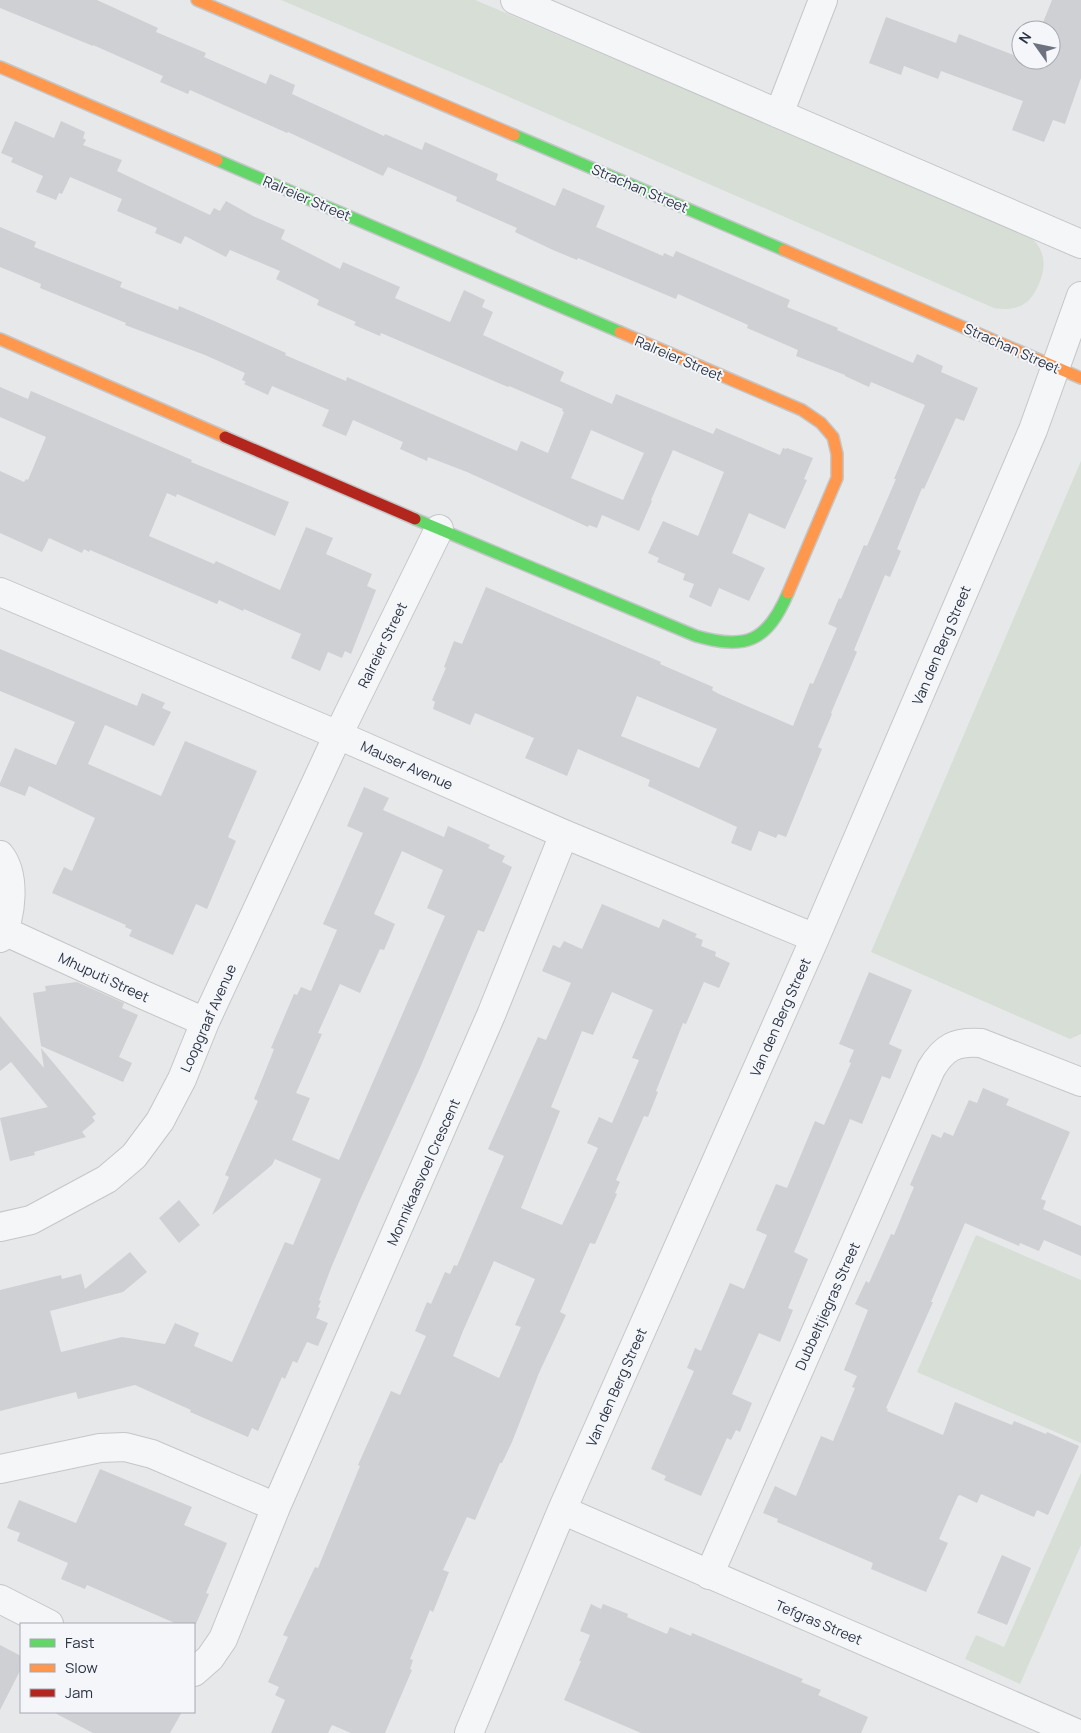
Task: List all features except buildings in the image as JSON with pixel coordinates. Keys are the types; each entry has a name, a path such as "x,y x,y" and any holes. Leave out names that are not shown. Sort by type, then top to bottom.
{"street":[{"name":"Strachan Street","path":"197,0 1081,378"},
{"path":"515,0 1081,244"},
{"path":"779,114 823,0"},
{"name":"Ralreier Street","path":"0,67 802,410 821,421 833,437 839,456 838,478 779,614 759,636 746,642 733,644 716,642 696,636 439,529 0,339"},
{"name":"Van den Berg Street","path":"469,1733 562,1510 815,938 1033,430 1054,366 1081,296"},
{"name":"Ralreier Street","path":"338,735 439,529"},
{"name":"Mauser Avenue","path":"0,592 338,735 564,834 815,938"},
{"name":"Loopgraaf Avenue","path":"0,1227 31,1220 107,1179 134,1156 160,1121 182,1078 205,1022 338,735"},
{"name":"Monnikaasvoel Crescent","path":"195,1671 210,1658 223,1639 276,1507 492,1015 564,834"},
{"name":"Mhuputi Street","path":"0,855 5,862 10,881 10,904 2,934 205,1022"},
{"name":"Dubbeltjiegras Street","path":"710,1575 936,1060 954,1044 981,1043 1081,1082"},
{"path":"0,1470 100,1448 125,1447 152,1454 276,1507"},
{"name":"Tefgras Street","path":"562,1510 1076,1733"},
{"path":"0,1599 47,1623"}],"shaded area":[{"path":"281,0 475,0 1024,233 1036,243 1043,256 1044,263 1041,278 1030,299 1021,306 1011,309 994,308 477,83"},
{"path":"1081,461 1081,1034 1070,1039 871,952"},
{"path":"976,1235 1081,1280 1081,1443 917,1372"},
{"path":"1081,1473 1081,1545 1020,1684 965,1659 976,1635 1004,1647"}],"traffic: fast":[{"path":"514,135 784,250"},
{"path":"217,160 620,332"},
{"path":"415,519 696,636 713,640 742,641 753,638 763,632 772,622 788,593"}],"traffic: slow":[{"path":"197,0 514,135"},
{"path":"0,67 217,160"},
{"path":"784,250 1081,378"},
{"path":"620,332 802,410 821,423 833,437 837,454 837,478 788,593"},
{"path":"0,339 225,437"}],"traffic: jam":[{"path":"225,437 415,519"}]}
